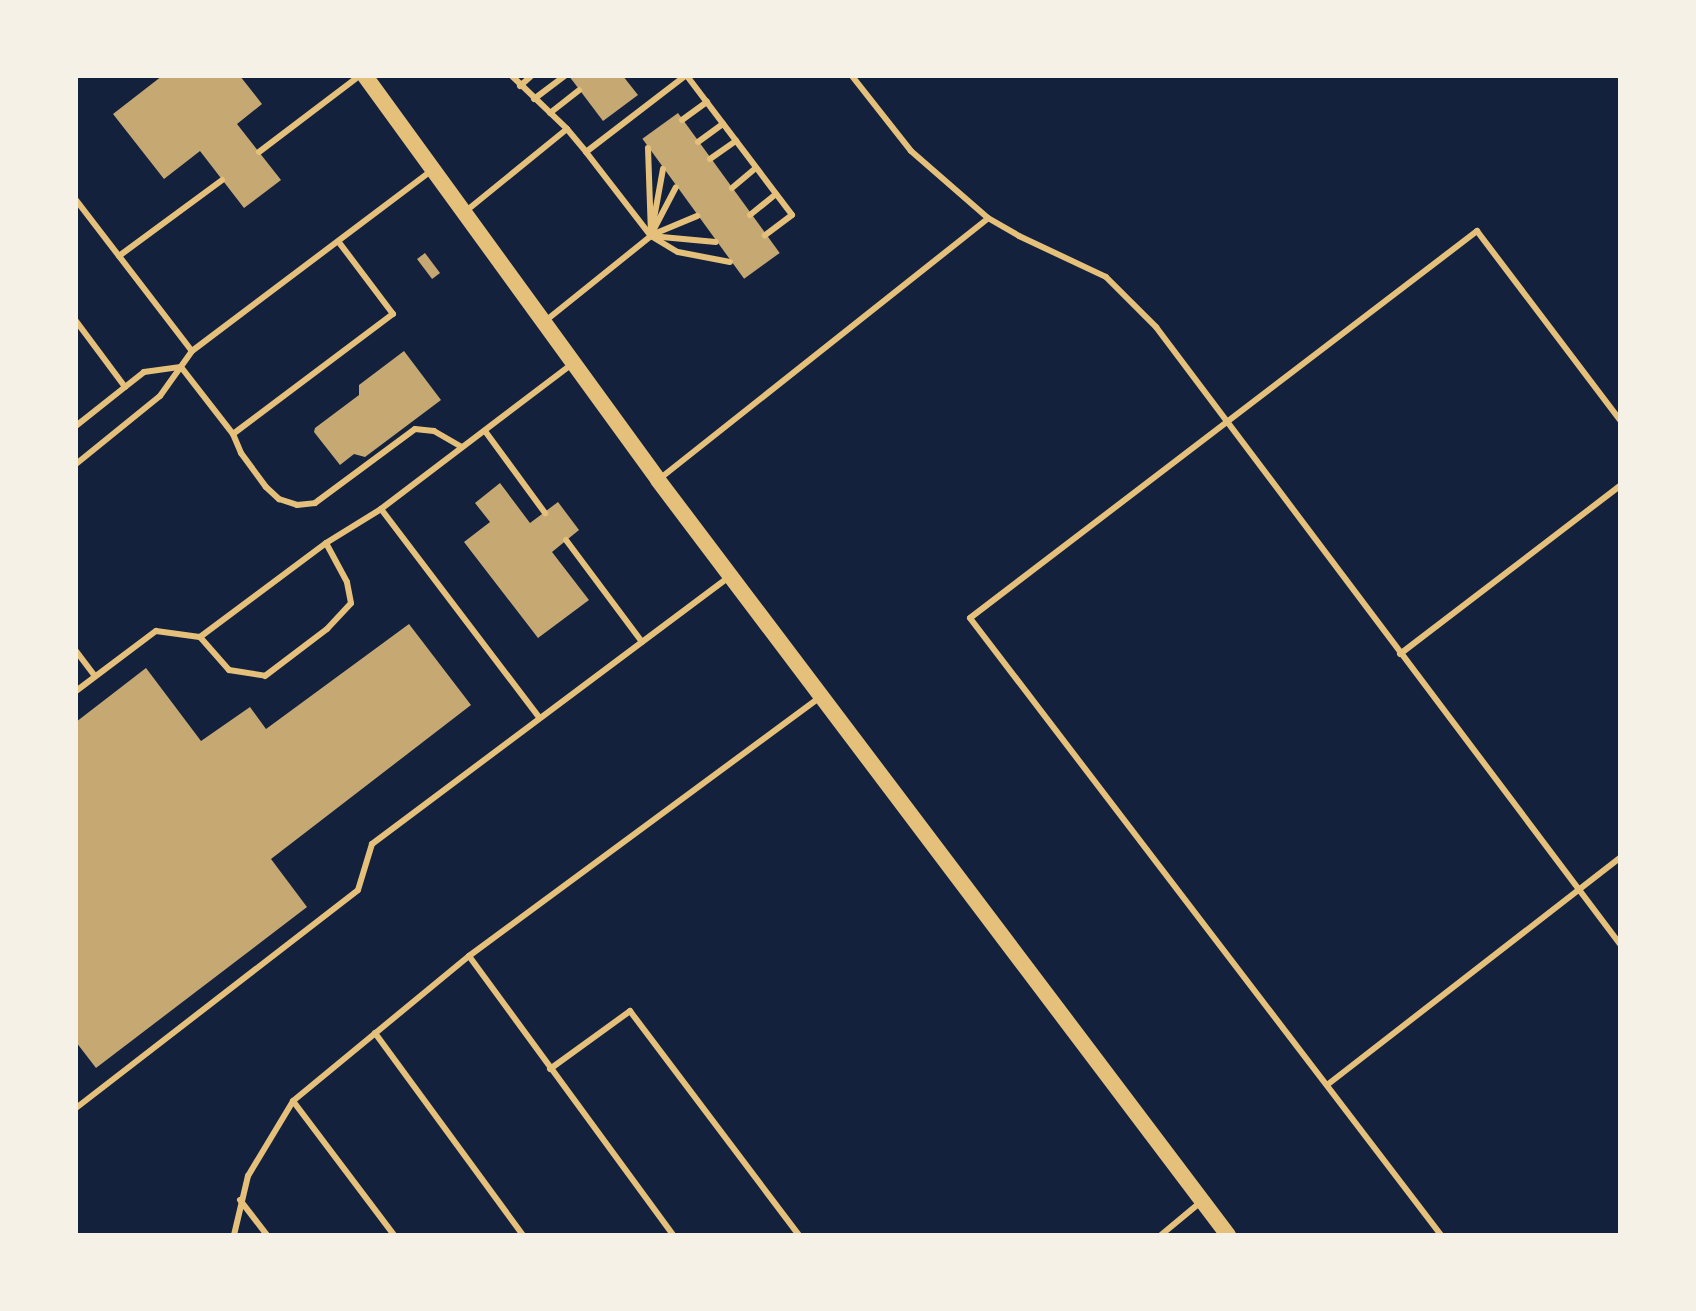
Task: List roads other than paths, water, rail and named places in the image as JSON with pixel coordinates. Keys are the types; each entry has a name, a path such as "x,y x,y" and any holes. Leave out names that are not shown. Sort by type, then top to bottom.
{"main road":[{"path":"362,76 465,211 658,480 820,697 1228,1235"}],"lane":[{"path":"259,152 362,76"},
{"path":"512,76 567,129 651,236 678,252 730,262"},
{"path":"520,86 531,76"},
{"path":"534,99 564,76"},
{"path":"586,152 686,76 792,215 765,235"},
{"path":"852,76 911,151 988,218 1106,277 1156,327 1620,944"},
{"path":"550,113 579,90"},
{"path":"682,120 707,102"},
{"path":"698,142 723,124"},
{"path":"465,211 567,129"},
{"path":"710,159 736,141"},
{"path":"648,148 651,236"},
{"path":"732,188 756,168"},
{"path":"76,464 160,396 192,351 434,169"},
{"path":"651,236 663,169"},
{"path":"119,256 222,180"},
{"path":"651,236 676,187"},
{"path":"750,215 776,194"},
{"path":"76,200 192,351"},
{"path":"544,322 651,236 697,216"},
{"path":"658,480 988,218"},
{"path":"1441,1235 970,618 1477,231 1620,420"},
{"path":"651,236 716,242"},
{"path":"233,434 393,314 338,241"},
{"path":"76,321 125,387"},
{"path":"200,637 326,543 381,509 574,363"},
{"path":"181,367 233,434 241,453 266,487 279,499 297,505 315,503 415,429 434,431 462,447"},
{"path":"76,426 144,372 181,367"},
{"path":"485,431 545,513"},
{"path":"1400,654 1620,486"},
{"path":"381,509 538,716"},
{"path":"566,540 642,642"},
{"path":"76,691 156,631 200,637 229,670 265,676 327,629 351,603 347,582 326,543"},
{"path":"76,1108 358,890 372,844 538,716 730,576"},
{"path":"76,651 95,676"},
{"path":"234,1235 248,1176 293,1101 469,956 820,697"},
{"path":"1327,1085 1620,858"},
{"path":"469,956 673,1235"},
{"path":"550,1069 630,1011 799,1235"},
{"path":"375,1033 523,1235"},
{"path":"293,1101 394,1235"},
{"path":"240,1200 267,1235"},
{"path":"1161,1235 1202,1201"}]}
